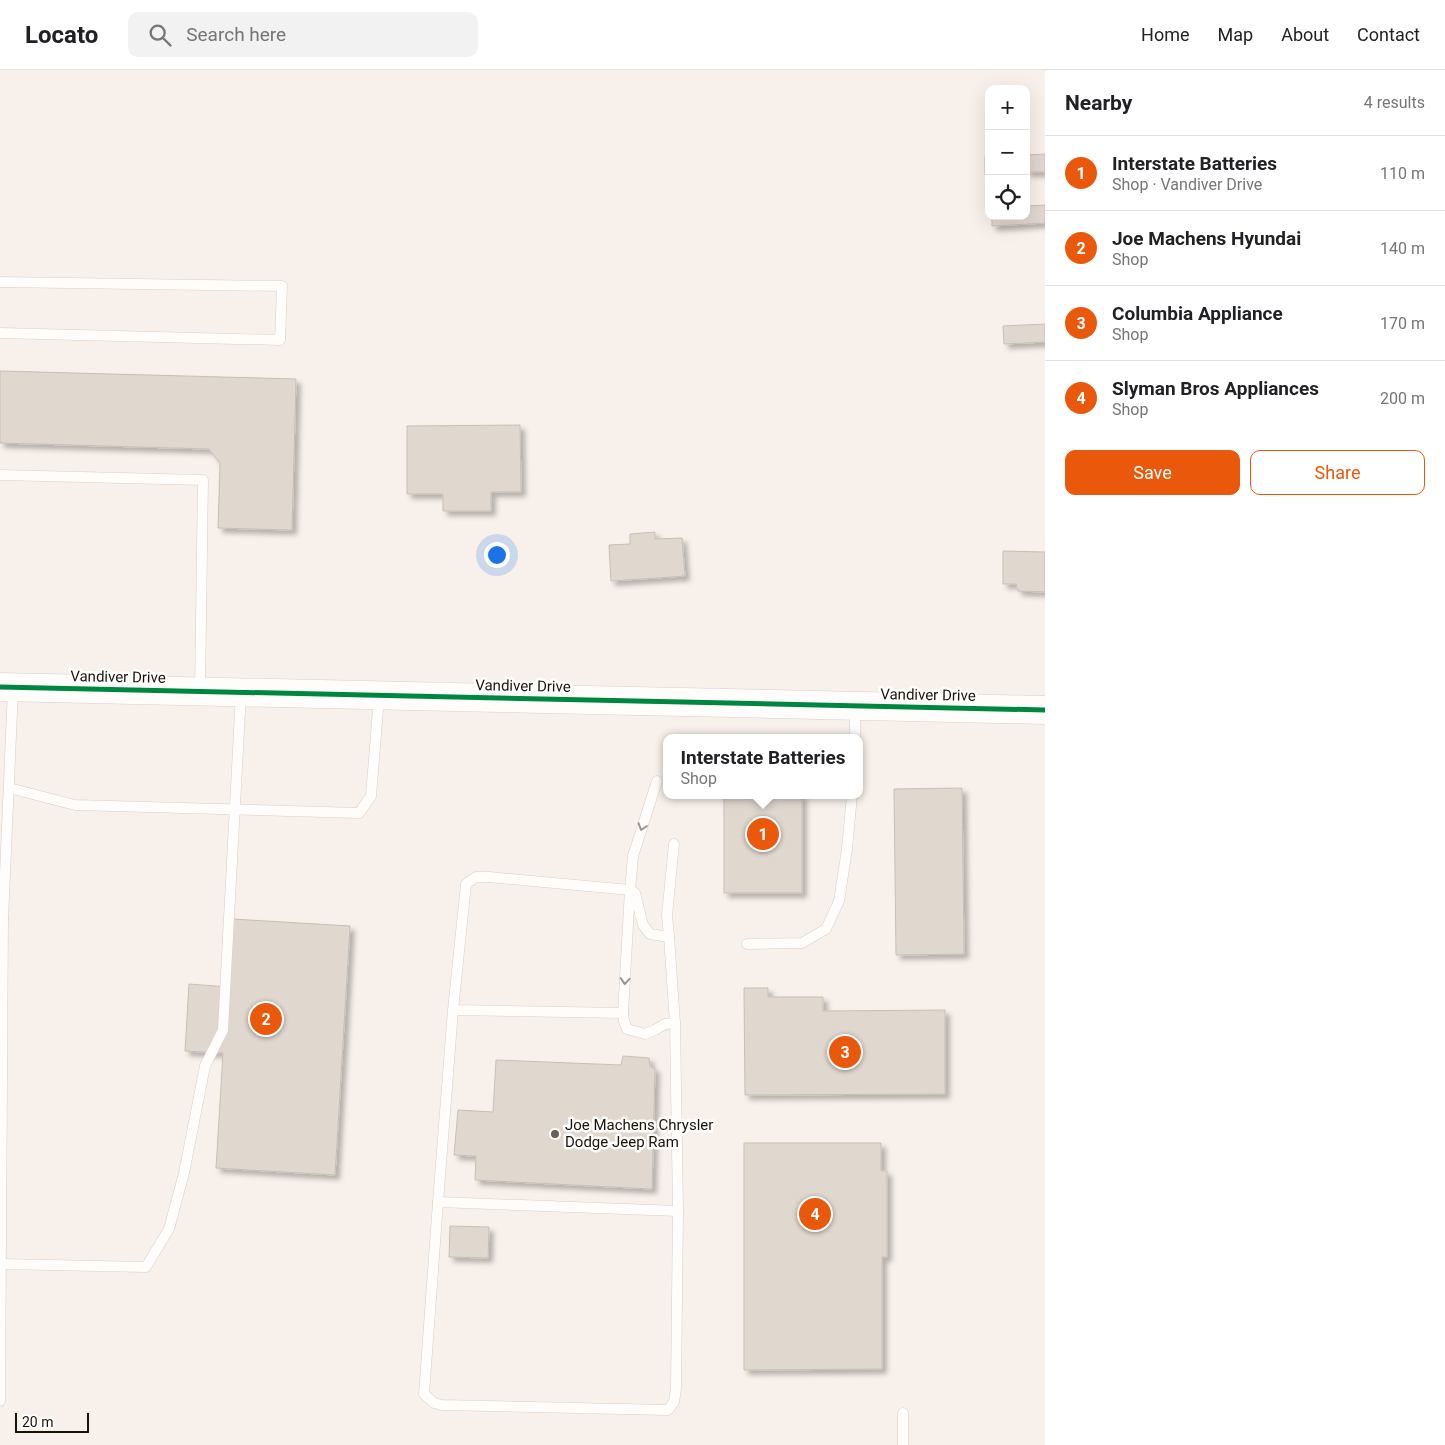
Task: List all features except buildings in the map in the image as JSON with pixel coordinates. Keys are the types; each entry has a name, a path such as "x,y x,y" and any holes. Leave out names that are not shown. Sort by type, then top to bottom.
{"main road":[{"name":"Vandiver Drive","path":"7,687 1045,710"}],"lane":[{"path":"0,282 282,286 280,340 0,333"},
{"path":"0,475 203,480 200,692"},
{"path":"0,1401 2,919 3,852 9,788 5,774 7,687"},
{"path":"1,1264 146,1267 169,1229 184,1173 205,1066 223,1030 241,692"},
{"path":"9,788 75,804 359,813 371,796 379,695"},
{"path":"855,706 855,734"},
{"path":"657,781 633,856 623,1013 627,1029 645,1034 665,1024 675,1023"},
{"path":"747,944 802,943 826,929 839,901 847,849 852,799"},
{"path":"669,937 650,934 643,925 635,894 630,890 489,877 476,877 466,884 438,1202 424,1394 434,1403 442,1405 668,1410 674,1402 676,1388 678,1211 675,1023 669,937 666,915 674,844"},
{"path":"454,1010 623,1013"},
{"path":"438,1202 678,1211"},
{"path":"903,1413 903,1445"}],"cycle path":[{"path":"0,687 1045,710"}],"place":[{"name":"Interstate Batteries","path":"763,834"},
{"name":"Joe Machens Hyundai","path":"266,1019"},
{"name":"Columbia Appliance","path":"845,1052"},
{"name":"Joe Machens Chrysler Dodge Jeep Ram","path":"555,1134"},
{"name":"Slyman Bros Appliances","path":"815,1214"}]}
